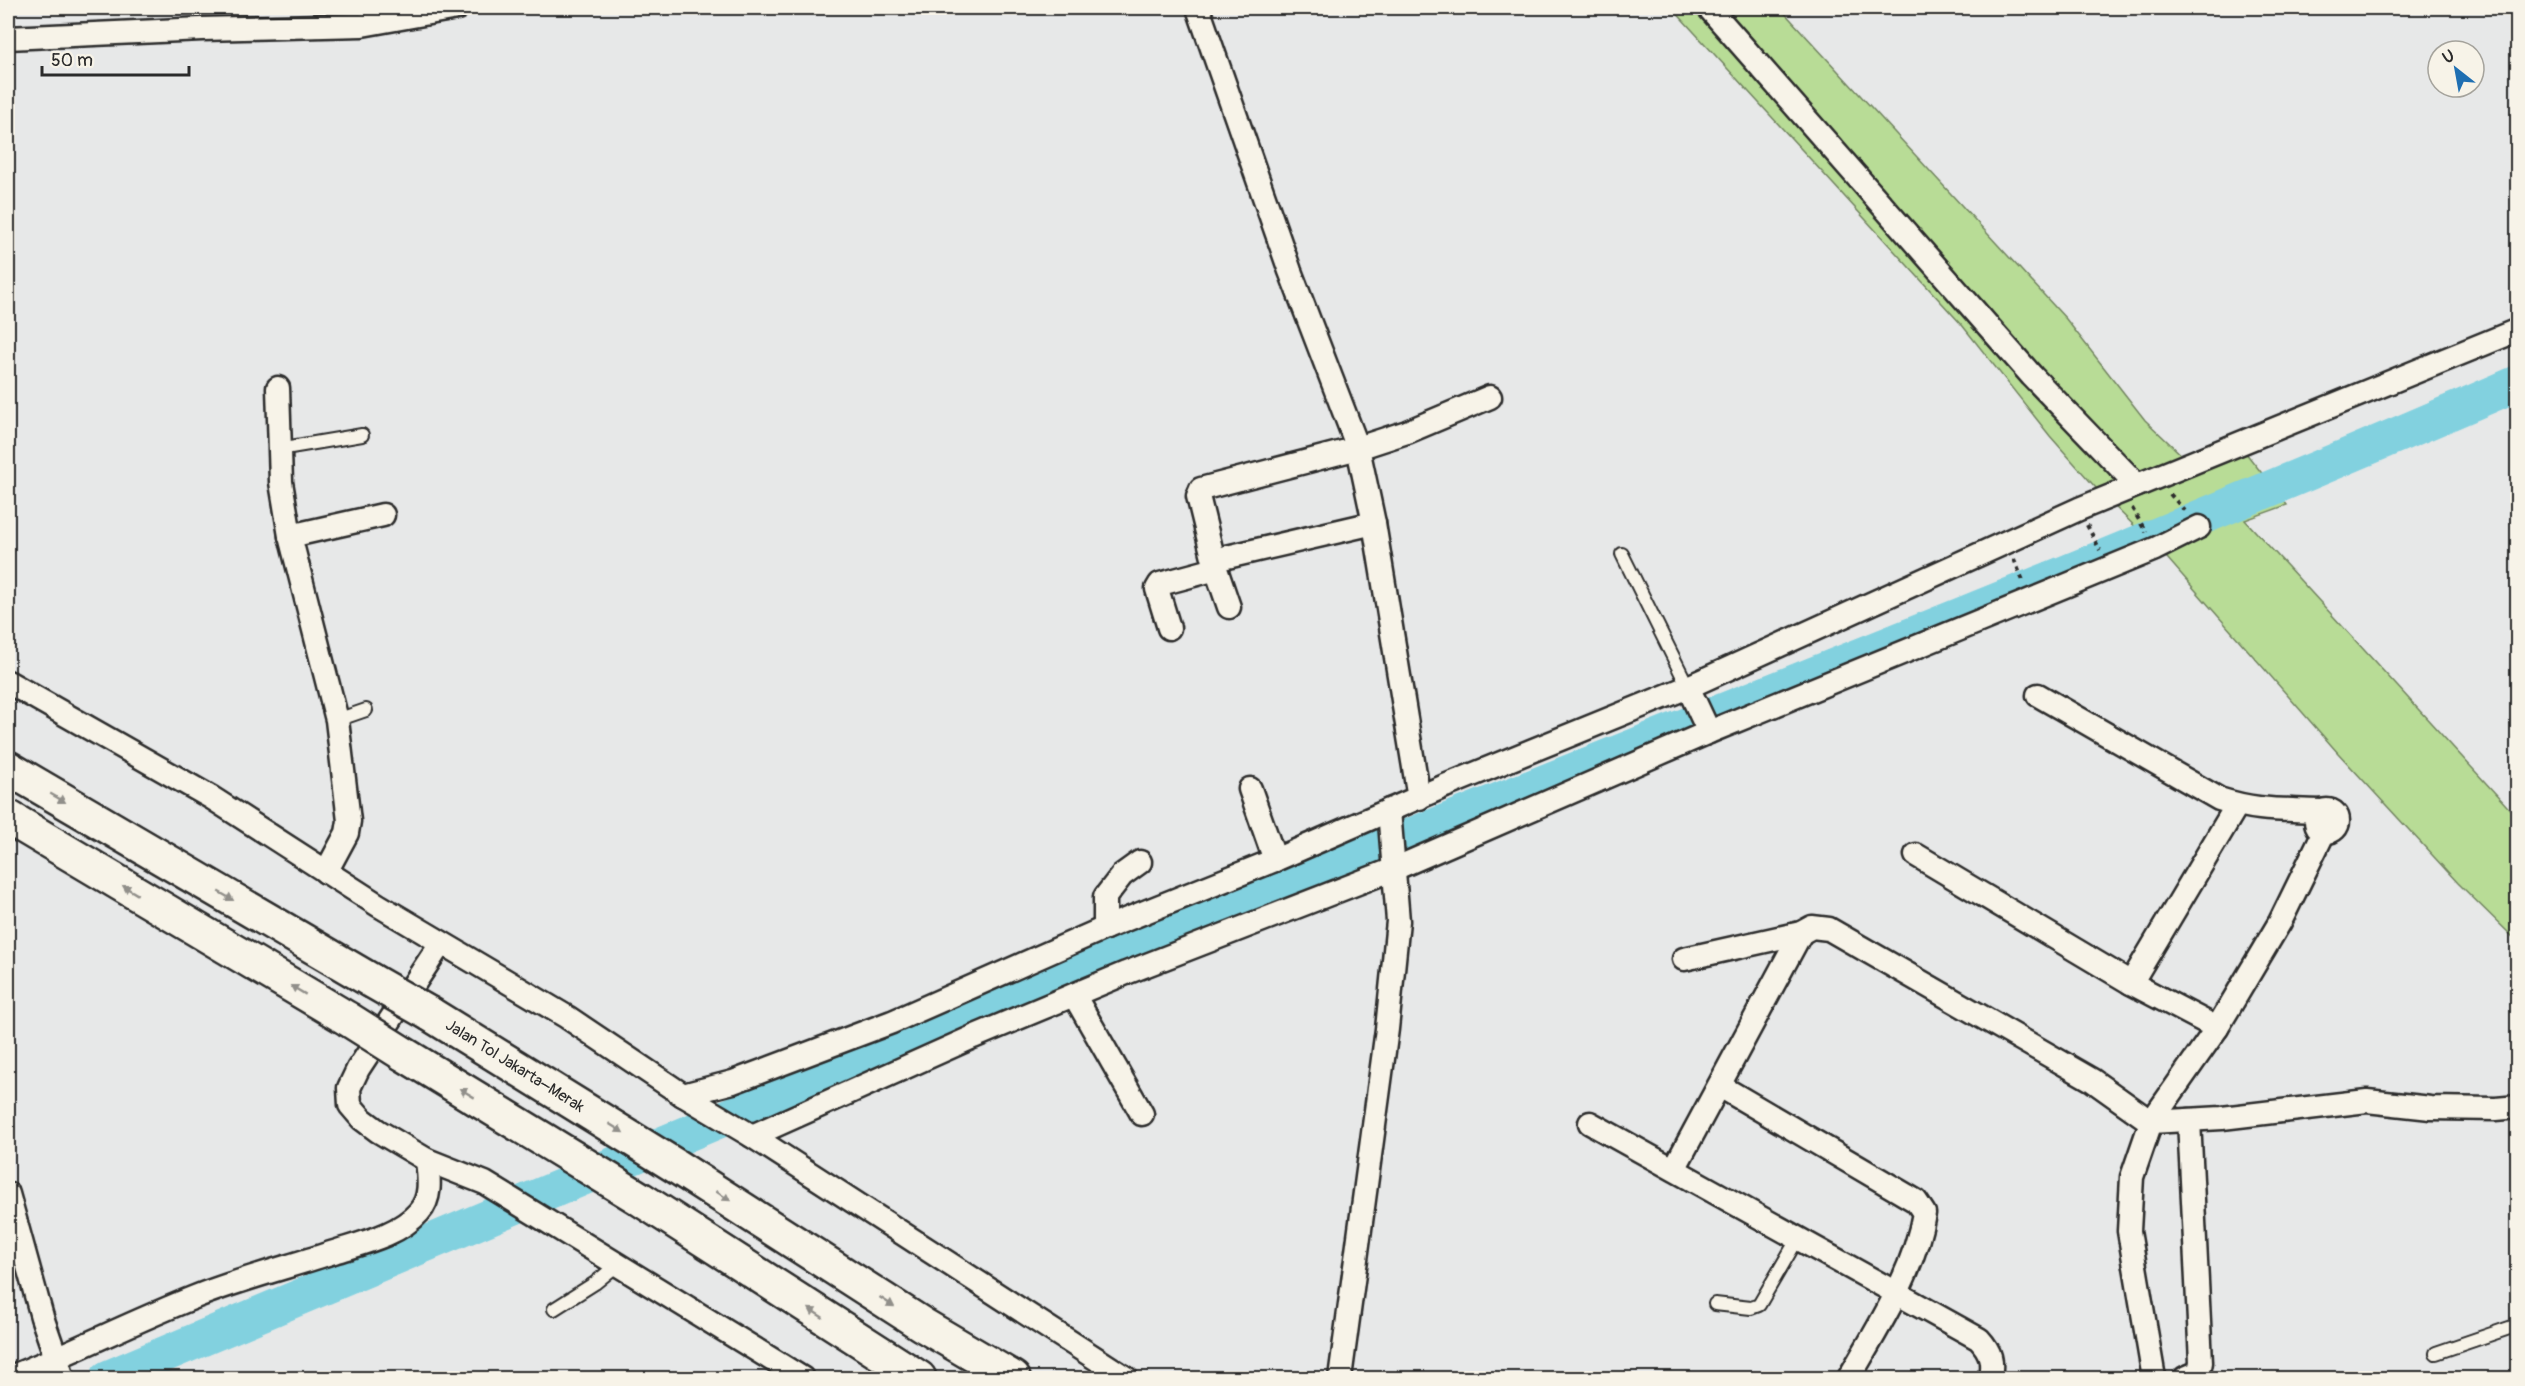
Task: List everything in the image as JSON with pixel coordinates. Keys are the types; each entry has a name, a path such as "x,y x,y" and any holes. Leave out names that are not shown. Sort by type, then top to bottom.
{"highway":[{"name":"Jalan Tol Jakarta–Merak","path":"8,768 430,1014 674,1164 923,1325 1013,1378"},
{"path":"8,817 348,1019 639,1198 919,1378"}],"street":[{"path":"8,38 202,29 362,25 457,8"},
{"path":"1198,8 1290,272 1358,448 1374,523 1419,798"},
{"path":"1709,8 2133,494"},
{"path":"690,1099 892,1023 1105,928 1390,814 1419,798 1691,692 2005,541 2133,494 2517,330"},
{"path":"278,387 281,482 290,536 337,720 349,821 346,833 326,872"},
{"path":"1229,608 1198,496 1201,489 1358,448 1407,432 1490,397"},
{"path":"290,536 383,515"},
{"path":"744,1132 1074,995 1394,869 1707,728 2155,549 2193,520"},
{"path":"1169,628 1157,589 1160,584 1215,564 1374,523"},
{"path":"8,682 212,798 441,943 567,1017 690,1099 1126,1378"},
{"path":"1691,692 1707,728"},
{"path":"2038,695 2219,799 2237,805 2323,821 2280,922 2217,1028 2151,1122 2132,1178 2129,1231 2154,1378"},
{"path":"1250,789 1275,860"},
{"path":"2131,982 2237,805"},
{"path":"1341,1378 1388,1018 1398,921 1390,814"},
{"path":"1916,855 2131,982 2217,1028"},
{"path":"1105,928 1105,897 1122,875 1140,862"},
{"path":"1684,959 1801,933 1812,927 1829,929 2092,1080 2151,1122 2367,1101 2431,1108 2517,1107"},
{"path":"1674,1169 1801,933"},
{"path":"441,943 358,1069 349,1088 350,1105 362,1119 427,1160 485,1183 802,1378"},
{"path":"1074,995 1142,1114"},
{"path":"1720,1086 1916,1201 1924,1213 1897,1293 1849,1378"},
{"path":"2185,1378 2199,1372 2201,1362 2189,1120"},
{"path":"1590,1123 1979,1339 1988,1349 1993,1363 1990,1378"},
{"path":"8,1378 60,1369 196,1296 362,1243 399,1227 420,1212 427,1200 429,1186 427,1160"},
{"path":"8,1194 42,1317 60,1369"}],"lane":[{"path":"279,449 362,435"},
{"path":"1622,554 1691,692"},
{"path":"337,720 366,710"},
{"path":"1715,1304 1751,1308 1759,1305 1798,1238"},
{"path":"554,1309 595,1283 617,1265"},
{"path":"2436,1353 2517,1325"}],"path":[{"path":"2164,486 2193,520"},
{"path":"2133,494 2150,540"},
{"path":"2084,521 2105,559"},
{"path":"2013,557 2027,591"}],"green space":[{"path":"1672,8 1780,8 2066,319 2145,420 2188,461 2234,438 2287,505 2245,520 2517,817 2517,941 2458,883 2338,753 2168,559 2096,488 2050,436 1962,325"}],"waterway":[{"path":"108,1378 959,1020 1244,903 2042,583 2518,383"}]}
